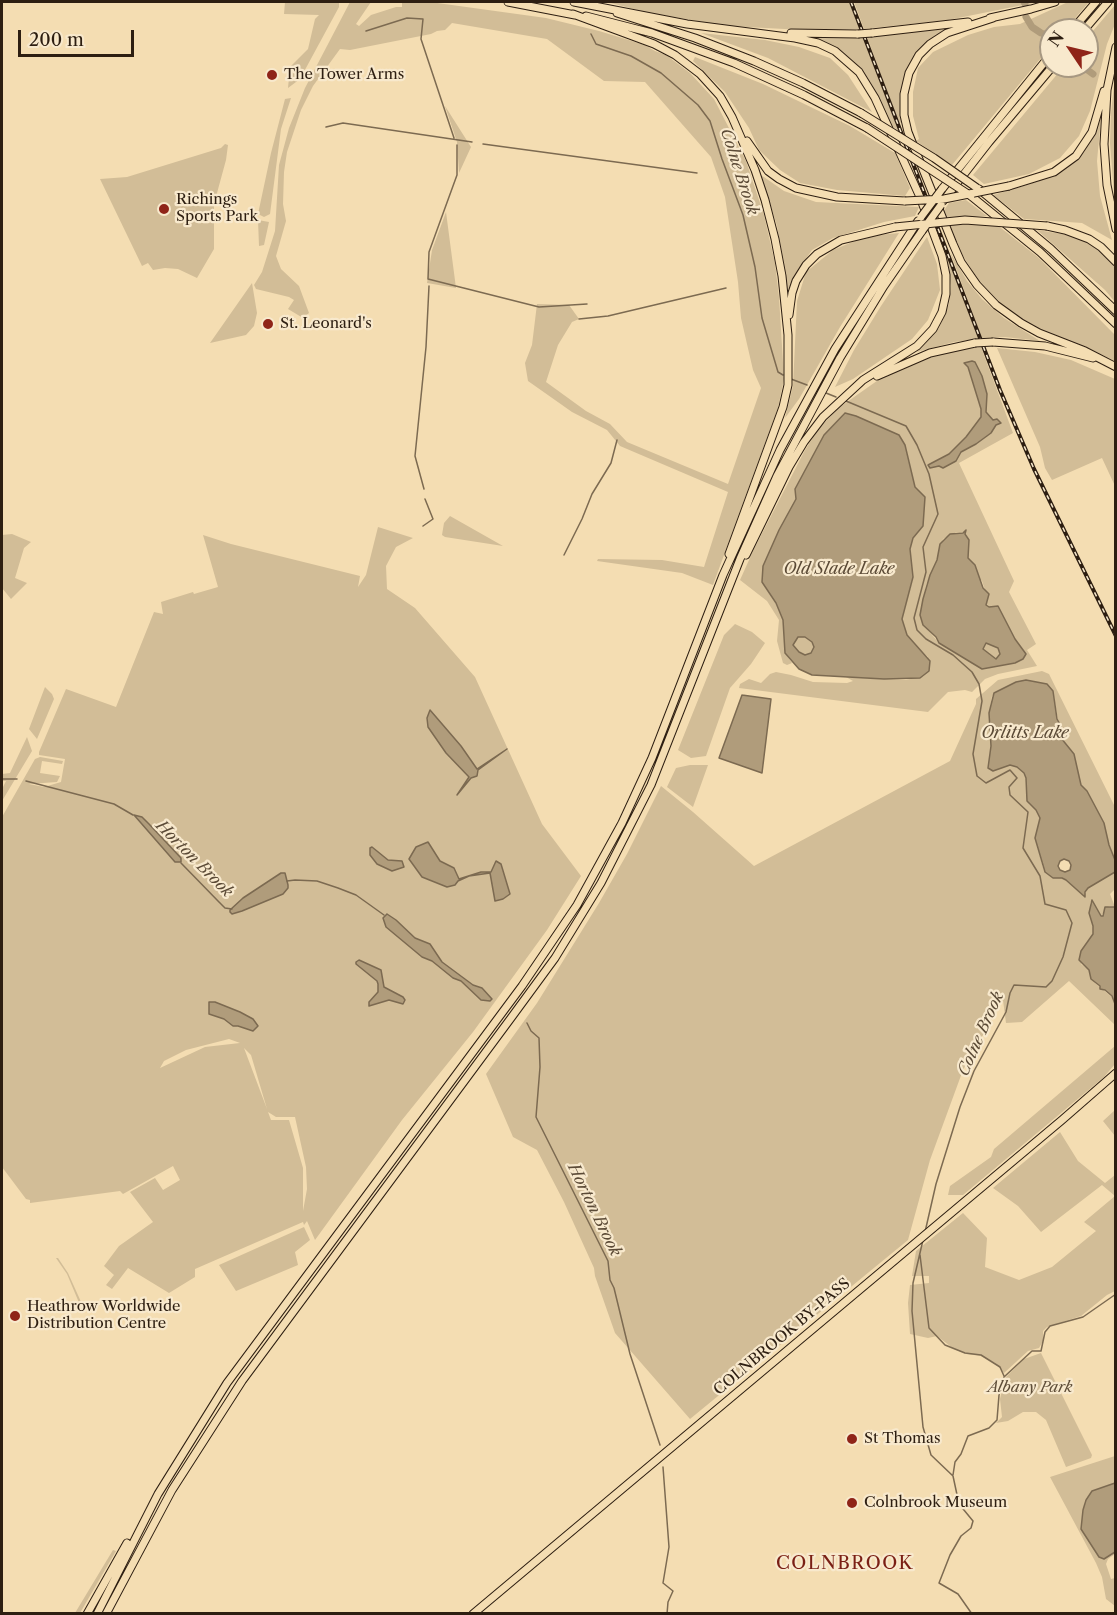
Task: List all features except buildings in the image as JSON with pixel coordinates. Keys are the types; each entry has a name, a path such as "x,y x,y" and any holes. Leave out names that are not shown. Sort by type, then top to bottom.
{"highway":[{"path":"508,2 623,25 715,56 789,87 867,128 971,196 1040,252 1116,324"},
{"path":"574,2 710,28 808,40 827,46 848,60 863,77 878,104 908,170 943,262 947,280 946,294 942,312 933,329 912,350 869,376 828,411 804,442 782,480 750,548 732,578"},
{"path":"1055,2 993,18 945,34 930,44 919,55 909,73 904,94 904,110 908,132 952,244 977,285 996,305 1021,323 1116,367"},
{"path":"1082,18 1096,2"},
{"path":"1094,18 1108,2"},
{"path":"606,9 735,53 797,80 861,113 934,158 977,188 1051,249 1116,311"},
{"path":"573,14 646,41 680,58 697,71 714,89 738,130 764,166 790,186 837,196 905,201 944,199 1009,186 1054,172 1079,153 1088,141 1116,47"},
{"path":"773,34 872,33 993,18"},
{"path":"1112,62 1106,100 1104,144 1107,184 1116,229"},
{"path":"87,1614 143,1515 246,1357 522,986 576,905 618,831 652,758 723,575 769,472 820,375 860,309 921,217 1039,69"},
{"path":"108,1614 190,1459 242,1381 555,958 583,913 623,843 651,784 732,578 765,502 821,392 875,300 922,231 983,149 1043,78"},
{"path":"723,575 731,545 786,396 789,376 788,335 782,276 773,228 761,186 738,130"},
{"path":"788,335 792,293 798,277 808,263 837,242 867,233 895,227 965,220 1047,226 1089,239 1116,262"},
{"path":"854,388 887,370 956,346 993,342 1033,344 1086,358 1096,358"},
{"name":"COLNBROOK BY-PASS","path":"473,1614 1113,1077"},
{"path":"97,1614 158,1494"}],"green space":[{"path":"285,2 339,2 339,7 300,79 288,88 290,67 308,49 315,19 319,15 284,14"},
{"path":"350,2 371,2 356,24 359,26 371,15 402,7 402,2 430,2 546,18 599,31 645,45 666,55 690,73 714,99 746,161 764,215 775,263 784,379 778,408 713,585 682,573 597,561 598,559 662,560 704,567 728,492 620,446 607,430 572,412 528,381 525,363 532,345 537,304 569,305 579,319 572,322 558,345 546,382 586,411 610,424 627,442 728,484 761,388 753,370 741,318 725,197 711,157 645,82 604,81 547,39 452,23 445,30 431,34 350,50 340,49 313,86 301,110 287,152 284,172 283,204 286,221 276,256 281,269 299,286 309,313 303,318 288,309 294,300 256,289 254,285 262,272 275,231 279,165 289,128 305,88"},
{"path":"607,2 849,2 860,29 803,30 728,26 649,13"},
{"path":"854,2 1038,2 948,20 864,29"},
{"path":"1068,2 1089,2 1075,18 1039,18 1039,60 952,165 916,141 919,139 913,116 913,92 918,68 933,52 968,35 994,27 1020,24"},
{"path":"1115,5 1115,24 1099,76 1099,24"},
{"path":"946,29 923,46 909,65 902,84 900,104 902,122 899,123 867,37"},
{"path":"701,33 765,40 799,47 830,58 848,75 872,112 768,58"},
{"path":"863,37 899,131 892,126 861,68 841,51 814,38"},
{"path":"695,57 763,84 850,126 895,153 910,188 905,196 837,190 800,183 780,170 759,150 749,128 725,92 693,61"},
{"path":"1116,75 1115,207 1110,143"},
{"path":"1054,78 1098,78 1090,111 1079,136 1060,158 1029,174 984,184 973,175"},
{"path":"291,98 281,129 270,214 264,217 258,214 271,153 285,99"},
{"path":"445,106 471,147 459,173 457,142"},
{"path":"1101,118 1097,161 1100,196 1112,240 1082,223 1024,219 993,195 1063,171 1084,152"},
{"name":"Richings Sports Park","path":"225,144 228,145 226,160 214,204 214,249 197,278 178,269 153,270 148,263 142,266 100,179 127,177 221,148"},
{"path":"761,175 784,191 816,202 919,207 915,216 884,222 833,238 812,250 796,273 787,292 777,226"},
{"path":"966,200 987,216 945,217 943,212 949,203"},
{"path":"446,212 456,288 427,283 432,250"},
{"path":"258,220 269,222 264,245 259,246"},
{"path":"996,224 1039,258 1115,335 1115,361 1040,331 1006,310 983,288 960,251 948,225"},
{"path":"1037,230 1069,235 1094,245 1115,267 1115,302 1105,290"},
{"path":"899,233 840,327 799,399 785,418 793,386 797,301 806,272 833,250 867,236"},
{"path":"927,237 937,264 940,290 928,320 912,339 853,379 835,387 854,350"},
{"path":"950,252 967,281 982,299 1004,318 1040,341 1005,337 982,338"},
{"path":"946,259 948,259 979,339 954,342 917,352 939,328 949,304 951,286"},
{"path":"252,283 257,313 254,326 246,335 210,343"},
{"path":"981,347 1013,433 959,463 1014,581 1009,592 1036,644 1027,650 1037,666 985,679 972,692 965,690 948,692 928,712 739,688 740,684 749,679 761,683 770,674 776,672 813,682 847,683 853,681 846,677 906,680 924,676 928,657 915,646 907,635 902,619 913,578 910,549 913,538 923,526 925,497 915,487 906,448 865,420 844,413 824,435 795,489 796,499 763,566 762,582 781,612 784,624 785,653 792,663 787,665 783,663 777,641 779,620 767,601 740,580 805,450 817,431 837,409 884,376 929,356","holes":["956,532 965,532 969,540 968,558 975,565 982,581 988,599 986,605 998,606 1015,639 1026,654 1023,659 1015,663 982,669 939,643 928,630 921,610 926,585 943,539"]},
{"path":"997,348 1035,352 1071,360 1115,379 1115,486 1102,458 1052,480 1045,468 1040,447"},
{"path":"450,516 503,546 445,537 442,535 444,523"},
{"path":"378,527 413,538 396,547 386,566 387,589 415,608 475,677 542,824 581,876 547,930 473,1032 402,1120 315,1240 307,1221 304,1225 303,1222 195,1269 195,1277 169,1293 128,1268 112,1289 106,1285 114,1275 104,1266 119,1246 153,1222 130,1192 155,1178 163,1190 180,1180 173,1166 123,1194 120,1191 30,1203 30,1200 26,1199 2,1167 2,817 35,759 40,757 63,761 62,764 42,761 40,773 60,776 57,782 29,784 44,787 61,782 65,759 39,755 39,752 66,689 116,707 154,612 163,614 161,602 218,587 203,535 360,576 358,587 366,575","holes":["229,1039 240,1043 205,1047 160,1068 164,1061 186,1050","244,1048 251,1055 267,1109","268,1112 276,1117 295,1117 306,1167 307,1189 303,1211 303,1168 289,1120 271,1120"]},
{"path":"12,534 31,542 24,548 15,578 27,583 11,599 2,588 2,535"},
{"path":"735,624 752,632 765,643 751,664 730,688 706,756 691,758 678,750 724,635"},
{"path":"798,637 805,637 812,642 814,647 811,653 805,655 793,645"},
{"path":"986,643 998,648 1000,654 996,659 983,649"},
{"path":"1042,671 1049,674 1115,807 1115,860 1104,823 1087,791 1081,785 1074,754 1061,738 1053,691 1044,684 1026,680 1016,682 992,696 989,713 991,745 988,768 995,770 1010,765 1024,773 1029,804 1040,818 1035,838 1044,871 1055,878 1066,880 1084,896 1088,888 1115,872 1115,889 1110,894 1115,907 1109,906 1101,916 1090,902 1089,913 1093,934 1085,945 1081,964 1089,970 1095,983 1113,998 1115,1025 1069,981 1022,1022 1006,1023 1003,1000 963,1070 930,1160 908,1240 690,1419 615,1333 594,1268 564,1202 537,1150 513,1137 486,1074 537,1003 599,903 661,786 754,866 950,761 976,704 976,699 998,680"},
{"path":"45,687 54,699 37,739 29,729"},
{"path":"27,737 32,751 2,801 2,789 6,781 2,781 2,774 10,773"},
{"path":"708,765 693,807 667,787 676,768"},
{"path":"1115,1046 1115,1064 1104,1077 963,1195 948,1195 950,1186 991,1157 994,1149"},
{"path":"1115,1110 1115,1136 1103,1121"},
{"path":"1060,1132 1078,1161 1105,1183 1115,1175 1115,1196 1102,1185 1041,1232 1018,1206 993,1188"},
{"path":"1115,1196 1115,1291 1081,1316 1047,1327 1043,1331 1043,1341 1039,1348 1028,1351 1004,1373 995,1363 981,1356 966,1354 954,1349 937,1336 928,1338 910,1334 908,1303 910,1285 929,1283 929,1276 912,1276 916,1251 963,1213 987,1238 985,1267 1019,1280 1052,1267 1096,1231 1084,1222"},
{"path":"304,1227 310,1240 295,1252 298,1265 236,1291 219,1265"},
{"path":"56,1258 68,1273 82,1304 80,1305 67,1274"},
{"name":"Albany Park","path":"1041,1353 1092,1455 1091,1458 1066,1467 1046,1420 1036,1412 1023,1412 1008,1421 996,1423 1002,1417 1000,1399 1005,1378 1024,1359"},
{"path":"1115,1456 1115,1483 1092,1491 1085,1500 1081,1528 1099,1557 1104,1559 1115,1552 1106,1564 1111,1579 1115,1578 1115,1606 1106,1599 1102,1577 1096,1563 1050,1477"},
{"path":"113,1550 116,1551 80,1613 75,1613"}],"water":[{"path":"975,362 982,376 987,394 986,412 993,420 997,419 1001,423 976,444 961,452 956,461 943,468 939,466 930,468 928,465 949,454 966,437 981,417 981,409 968,367 964,363"},
{"name":"Old Slade Lake","path":"845,413 899,435 905,445 915,487 925,497 923,526 913,538 910,549 913,577 902,619 907,635 930,661 929,671 920,678 884,679 812,675 799,669 785,653 783,620 776,603 762,582 763,566 796,499 795,489 824,435","holes":["798,637 805,637 812,642 814,647 811,653 805,655 793,645"]},
{"path":"966,530 965,534 969,540 968,558 975,565 983,588 989,594 986,605 998,606 1015,639 1026,654 1023,659 1015,663 982,669 939,643 923,625 920,615 923,599 937,560 940,544 950,534 963,533","holes":["986,643 998,648 1000,654 996,659 983,649"]},
{"name":"Orlitts Lake","path":"1026,680 1047,684 1053,691 1057,719 1061,726 1061,738 1074,754 1081,785 1087,791 1104,823 1115,860 1115,872 1088,888 1085,897 1066,880 1053,878 1045,872 1035,838 1040,818 1027,801 1024,773 1010,765 993,771 988,768 991,746 989,713 994,693 1016,682","holes":["1064,859 1069,861 1070,870 1065,872 1060,870 1058,866 1060,861"]},
{"path":"742,695 771,699 762,773 719,758"},
{"path":"430,710 461,746 477,769 507,749 478,770 477,776 471,778 457,795 469,777 446,753 428,727 427,718"},
{"path":"134,815 142,817 181,858 181,862 175,862"},
{"path":"428,842 440,861 454,868 459,879 481,872 491,872 496,861 501,864 510,894 495,901 490,873 469,876 447,887 422,877 409,859 416,847"},
{"path":"372,847 388,860 402,861 404,867 392,871 377,864 370,855"},
{"path":"281,873 285,873 288,885 283,894 242,911 232,914 230,912 243,898"},
{"path":"1092,900 1101,916 1103,916 1105,907 1115,907 1115,1004 1112,996 1100,989 1100,986 1091,979 1089,970 1079,960 1081,951 1093,934 1089,913"},
{"path":"387,914 415,938 430,944 442,962 473,985 482,988 492,999 490,1001 481,1000 461,981 453,978 432,961 422,957 386,927 383,918"},
{"path":"359,960 381,970 384,987 403,997 405,1000 403,1004 389,1000 369,1006 369,1002 378,992 378,984 356,964"},
{"path":"209,1002 215,1002 240,1012 253,1019 258,1026 253,1031 233,1026 224,1019 209,1014"},
{"path":"1115,1483 1115,1552 1104,1559 1099,1557 1081,1529 1083,1510 1092,1491"}],"waterway":[{"path":"1026,17 1032,27 1039,32"},
{"path":"366,31 407,18 423,19 421,39 454,138"},
{"name":"Colne Brook","path":"591,34 596,44 631,56 661,73 698,105 710,121 743,215 755,267 762,318 778,372 783,375"},
{"path":"326,127 343,123 472,142"},
{"path":"483,144 697,173"},
{"path":"457,145 457,175 429,252 428,279 539,307 587,304"},
{"path":"424,489 415,456 426,347 429,286"},
{"path":"579,319 608,316 726,288"},
{"name":"Colne Brook","path":"791,379 807,385"},
{"name":"Colne Brook","path":"826,393 836,397"},
{"name":"Colne Brook","path":"846,401 906,426 917,445 929,474 938,514 923,547 926,572 914,618 917,630 926,639 953,655 972,672 979,684 982,701 973,754 977,776 986,783 1010,770 1017,778 1009,787 1010,795 1028,812 1023,848 1040,876 1045,904 1066,910 1072,923 1063,957 1052,981 1046,987 1014,985 1010,993 1006,1012 974,1071 960,1107 936,1184 925,1232"},
{"path":"564,555 592,494 611,463 617,440"},
{"path":"423,526 433,519 425,499"},
{"name":"Horton Brook","path":"2,779 17,779"},
{"name":"Horton Brook","path":"26,781 114,804 133,815"},
{"name":"Horton Brook","path":"181,863 225,908 232,909"},
{"name":"Horton Brook","path":"287,881 317,881 338,888 356,895 384,915"},
{"name":"Horton Brook","path":"527,1023 531,1031 539,1038 540,1067 536,1117 608,1261 610,1280 630,1354 660,1445"},
{"name":"Colne Brook","path":"923,1240 913,1283 912,1311 923,1427 931,1455 953,1476 959,1504 973,1521 971,1528 961,1536 950,1555 939,1583 958,1594 972,1614"},
{"path":"920,1255 929,1328 945,1345 965,1353 981,1355 1000,1367 1004,1376"},
{"path":"953,1475 955,1462 968,1436 989,1428 997,1420 999,1395 1004,1377 1032,1351 1041,1351 1045,1332 1050,1326 1083,1317 1116,1294"},
{"name":"Horton Brook","path":"663,1467 669,1547 663,1583 673,1591 668,1602 667,1614"}],"railway":[{"path":"851,2 1000,390 1034,469 1116,636"}],"place":[{"name":"The Tower Arms","path":"272,75"},
{"name":"Richings Sports Park","path":"164,209"},
{"name":"St. Leonard's","path":"268,324"},
{"name":"Heathrow Worldwide Distribution Centre","path":"15,1316"},
{"name":"St Thomas","path":"852,1439"},
{"name":"Colnbrook Museum","path":"852,1503"}],"district":[{"name":"COLNBROOK","path":"845,1564"}]}
